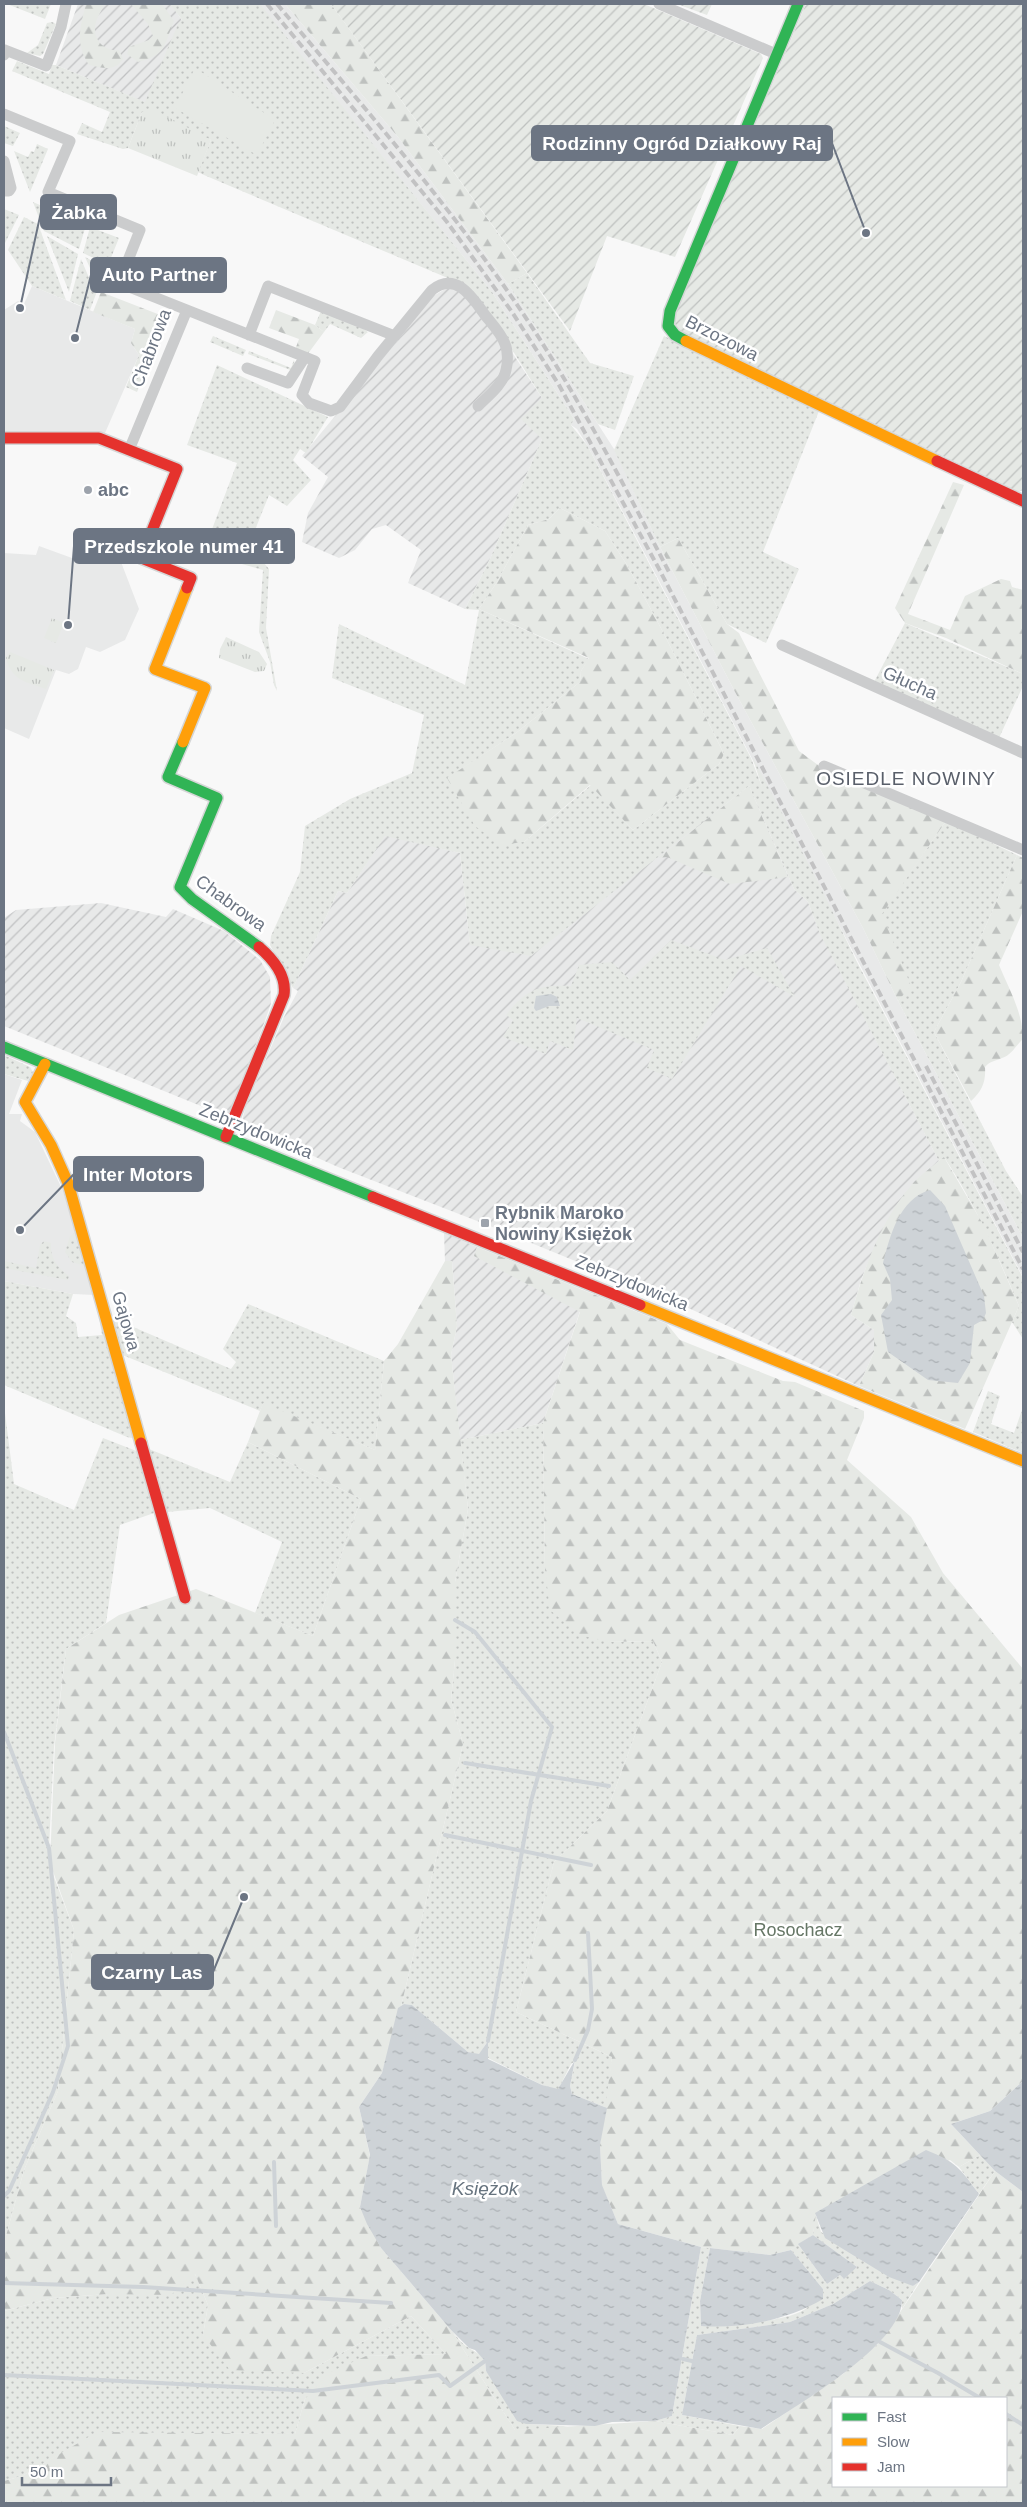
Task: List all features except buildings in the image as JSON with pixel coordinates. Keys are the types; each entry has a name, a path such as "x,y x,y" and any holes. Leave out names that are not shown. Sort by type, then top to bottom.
{"street":[{"path":"4,52 46,66 61,26 66,4"},
{"path":"659,4 776,54"},
{"name":"Brzozowa","path":"798,4 670,311 668,320 671,331 688,343 1023,501"},
{"name":"Chabrowa","path":"4,114 70,142 48,192 140,230 119,283 187,310 129,450"},
{"path":"4,161 11,188 9,191 4,191"},
{"path":"187,310 315,361 302,395 304,399 326,411 334,411 340,407 395,336 438,286 446,283 457,285 468,292 499,333 505,344 507,354 504,378 478,406"},
{"path":"249,335 268,286 395,336"},
{"path":"247,368 288,383 305,357"},
{"name":"Chabrowa","path":"4,438 99,438 177,469 141,558 191,578 155,669 204,688 168,777 216,798 180,888 240,934 260,946 268,955 285,984 283,1002 226,1137"},
{"name":"Głucha","path":"782,645 1023,753"},
{"path":"824,766 1023,850"},
{"name":"Zebrzydowicka","path":"4,1047 1023,1462"},
{"name":"Gajowa","path":"45,1064 25,1102 51,1145 68,1183 185,1598"}],"shaded area":[{"path":"78,4 171,4 183,22 149,104 56,65"},
{"path":"259,4 285,4 398,137 508,284 614,449 660,547 735,692 863,928 898,1001 1023,1238 1023,1277 634,533 587,445 577,429 571,425 574,419 492,292"},
{"path":"32,286 135,329 131,343 139,355 105,433 4,433 4,310 18,301 24,304"},
{"path":"469,287 542,398 542,439 490,559 465,609 408,583 421,550 386,525 372,529 355,550 339,558 302,542 308,513 328,477 302,456 435,295 445,289"},
{"path":"79,531 113,541 139,609 125,640 100,652 86,647 78,669 69,674 56,670 29,739 4,728 4,553 36,555 39,546 72,558"},
{"path":"749,786 794,889 808,902 819,931 939,1161 929,1170 872,1253 861,1280 851,1315 874,1330 874,1352 859,1386 673,1301 490,1226 338,1167 244,1125 243,1117 246,1106 284,1017 298,991 293,988 338,891 347,893 385,835 460,853 470,945 550,939"},
{"path":"101,903 166,917 173,909 224,931 260,960 270,977 271,1003 228,1117 4,1026 4,918 16,910"},
{"path":"4,1074 22,1080 9,1114 22,1114 20,1121 35,1132 63,1191 95,1295 73,1294 4,1281"},
{"path":"444,1233 477,1247 475,1256 580,1311 543,1423 460,1440 451,1355 457,1326 452,1261 445,1261"}],"green space":[{"path":"7,4 51,4 45,19"},
{"path":"86,4 104,4 96,22 95,33 103,46 108,49 119,50 123,59 116,66 108,68 89,65 85,57 80,43 80,35"},
{"path":"131,4 162,4 174,21 166,43 160,52 155,56 138,62 127,54 129,47 149,40 153,36 148,24"},
{"path":"170,4 260,4 492,292 574,419 571,425 587,445 751,758 762,787 752,756 820,886 857,962 1023,1278 1023,1339 1012,1322 1019,1306 985,1230 966,1193 944,1157 939,1161 820,934 808,902 794,889 749,786 531,956 470,945 460,853 385,836 347,893 338,891 293,988 270,945 271,936 300,872 305,826 350,799 412,773 424,715 332,678 339,624 465,685 479,610 465,609 490,559 542,439 521,419 542,398 508,343 469,287 198,172 211,140 142,112 128,148 123,149 77,134 82,123 102,132 110,112 12,71 17,61 49,74 52,65 56,65 145,102 178,24 182,20","holes":["560,508 605,531 627,565 663,632 724,754 719,764 633,830 591,785 524,842 448,778 516,733 580,682 581,671 589,659 479,609 497,582 528,525 549,519"]},
{"path":"285,4 331,4 527,273 508,284 398,137"},
{"path":"331,4 644,4 761,54 763,58 675,257 607,236 570,331"},
{"path":"677,4 712,4 707,15"},
{"path":"806,4 1023,4 1023,490 1018,492 678,330 673,319"},
{"path":"52,22 56,24 43,54 40,56 27,53 38,45 47,23"},
{"path":"195,68 275,120 257,155 175,108"},
{"path":"151,108 211,140 197,176 128,148 142,112"},
{"path":"4,126 20,133 13,146 4,143"},
{"path":"37,144 48,149 30,192 14,151 28,157 31,151 34,152"},
{"path":"33,202 86,225 79,249 44,231"},
{"path":"4,209 19,215 4,245"},
{"path":"24,217 38,224 66,300 32,286 8,250"},
{"path":"90,227 119,238 108,265 83,253"},
{"path":"47,236 78,254 69,292"},
{"path":"85,257 106,268 99,288"},
{"path":"81,259 96,294 90,310 70,301"},
{"path":"527,273 590,363 634,376 615,430 598,424 508,284"},
{"path":"101,292 168,318 153,351 139,355 131,343 135,329 93,312"},
{"path":"276,310 315,325 324,332 307,355 295,350 299,339 269,328"},
{"path":"321,311 361,327 368,332 361,338 330,324 324,332 315,325"},
{"path":"213,336 246,350 243,356 210,342"},
{"path":"664,336 819,411 763,552 799,569 766,643 727,624 678,538 660,547 614,450"},
{"path":"157,345 137,392 126,387 139,355 153,351"},
{"path":"249,351 291,368 294,360 293,371 248,354"},
{"path":"217,365 328,417 306,453 300,449 293,460 311,480 287,506 269,495 249,545 269,569 266,628 277,691 274,685 270,662 259,632 263,570 203,553 237,463 187,445"},
{"path":"953,482 964,485 908,614 950,630 965,596 1001,579 1010,581 1012,587 1023,590 1023,674 946,638 905,623 895,608"},
{"path":"560,508 605,531 627,565 663,632 724,754 719,764 633,830 590,785 524,842 501,845 475,826 447,778 516,733 580,682 581,671 589,658 479,609 497,582 528,525 549,519"},
{"path":"678,538 727,624 739,633 799,751 818,765 946,821 882,914 911,986 898,1001 863,928 735,692 660,547"},
{"path":"52,618 64,623 56,643 44,638"},
{"path":"905,623 1023,674 1023,686 999,738 874,682"},
{"path":"226,637 259,652 267,664 264,671 255,672 219,658 220,649"},
{"path":"10,652 54,670 46,689 26,682 12,672 6,658"},
{"path":"749,786 788,877 730,884 667,857 658,858"},
{"path":"946,821 1017,855 961,982 934,1032 1006,1171 1023,1197 1023,1238 898,1001 910,986 881,914"},
{"path":"1017,855 1023,858 1023,911 999,965 1018,1010 1023,1039 1009,1055 991,1062 985,1067 985,1077 982,1086 978,1094 971,1101 934,1032 961,982"},
{"path":"671,940 725,960 767,948 795,997 741,966 672,1079 647,1068 654,1050 577,1018 573,1050 550,1041 546,1054 503,1037 513,1020 506,1015 527,994 550,986 571,986 579,965 612,962 630,980"},
{"path":"4,1055 30,1067 33,1072 28,1081 4,1074"},
{"path":"944,1157 984,1226 1019,1306 965,1429 859,1386 874,1352 874,1330 851,1315 868,1262 892,1212 914,1182"},
{"path":"76,1232 85,1266 72,1262 65,1252 70,1236"},
{"path":"44,1241 51,1243 53,1258 58,1266 69,1276 68,1280 4,1268 4,1261 36,1268 40,1245"},
{"name":"Rosochacz","path":"477,1247 667,1324 680,1340 783,1381 795,1382 864,1411 864,1418 847,1460 911,1517 943,1573 1023,1669 1023,2081 990,2111 951,2124 980,2155 959,2167 950,2160 816,2213 813,2235 791,2250 770,2255 701,2247 618,2224 602,2186 600,2145 612,2057 516,2012 554,1862 607,1811 662,1662 653,1641 609,1642 580,1635 550,1610 545,1569 543,1423 580,1312 474,1256"},
{"path":"445,1261 452,1261 457,1326 451,1355 468,1509 455,1582 455,1660 451,1699 463,1744 401,2007 382,2073 359,2107 370,2156 360,2207 381,2248 451,2330 515,2430 655,2421 733,2435 740,2426 762,2429 843,2374 880,2342 995,2171 1023,2192 1023,2503 4,2503 4,2481 22,2476 97,2432 295,2434 305,2399 328,2373 366,2356 446,2354 411,2316 304,2373 230,2370 203,2335 208,2305 195,2274 171,2295 108,2294 53,2298 4,2311 4,2236 6,2236 24,2170 58,2091 74,1930 50,1863 55,1743 66,1649 119,1615 196,1589 313,1636 361,1499 248,1442 263,1403 375,1450 384,1361 398,1344"},
{"path":"4,1281 73,1294 66,1316 76,1323 78,1337 102,1335 95,1295 135,1436 132,1438 127,1437 4,1385"},
{"path":"248,1304 384,1361 375,1450 263,1404 260,1411 120,1354 110,1317 231,1369 236,1362 223,1349"},
{"path":"988,1391 1000,1396 991,1424 1014,1433 1023,1407 1023,1453 973,1432"},
{"path":"4,1405 14,1484 74,1510 103,1438 139,1452 154,1513 120,1525 106,1623 66,1649 54,1747 49,1849 51,1869 74,1930 58,2091 24,2170 6,2236 4,2236"},
{"path":"543,1423 545,1569 609,1642 653,1641 662,1662 607,1811 554,1862 516,2012 612,2057 607,2108 572,2094 570,2086 575,2061 571,2064 558,2090 542,2085 488,2058 487,2042 479,2055 468,2052 412,2005 404,2004 401,2007 463,1744 451,1699 455,1660 455,1582 468,1509 460,1440"},
{"path":"248,1442 361,1499 313,1636 255,1613 282,1542 210,1508 167,1512 149,1449 230,1482"},
{"path":"980,2155 995,2171 979,2194 959,2167"},
{"path":"815,2213 821,2232 913,2286 919,2282 902,2309 902,2300 889,2290 870,2281 833,2304 790,2322 697,2335 682,2415 740,2426 733,2435 655,2421 672,2416 701,2247 710,2248 700,2301 701,2326 757,2322 787,2317 808,2307 823,2289 791,2250 798,2244 827,2284 840,2275 843,2278 857,2267 813,2235"},
{"path":"195,2274 208,2305 203,2335 304,2373 411,2316 446,2354 366,2356 305,2399 295,2434 97,2433 22,2476 4,2481 4,2311 53,2298 108,2294"},
{"path":"451,2330 459,2340 481,2356 486,2371 527,2424 567,2426 556,2429 515,2430"}],"water":[{"path":"551,994 557,997 560,1006 549,1006 536,1011 534,1008 536,996"},
{"path":"930,1190 945,1206 984,1296 986,1313 983,1320 974,1325 970,1363 958,1383 928,1380 888,1352 881,1315 892,1300 890,1279 883,1263 893,1230 903,1210 911,1201"},
{"name":"Księżok","path":"404,2004 412,2005 468,2052 479,2054 488,2041 488,2059 542,2085 558,2089 575,2060 570,2086 572,2094 607,2108 600,2145 602,2185 618,2224 701,2247 672,2416 655,2421 612,2422 595,2426 526,2424 517,2421 486,2371 485,2361 451,2330 381,2248 367,2224 360,2207 370,2155 359,2107 382,2073 398,2008"},
{"path":"1023,2081 1023,2192 995,2171 951,2124 990,2111"},
{"path":"926,2150 951,2162 967,2178 979,2194 919,2282 913,2286 889,2277 825,2238 815,2213"},
{"path":"813,2235 857,2267 844,2279 840,2275 827,2284 798,2244"},
{"path":"710,2248 770,2255 791,2250 823,2289 823,2299 780,2318 764,2322 733,2326 701,2326 700,2301"},
{"path":"870,2281 889,2290 902,2300 897,2317 885,2336 867,2354 821,2390 761,2429 682,2415 697,2335 790,2322 833,2304"}],"waterway":[{"path":"455,1620 475,1632 552,1727 531,1801 488,2041"},
{"path":"4,1732 49,1848 68,2046 53,2092 9,2191 4,2196"},
{"path":"465,1763 609,1786"},
{"path":"445,1835 591,1865"},
{"path":"575,2060 588,2030 592,2009 588,1933"},
{"path":"274,2162 276,2226"},
{"path":"4,2283 143,2287 391,2303"},
{"path":"880,2342 978,2397"},
{"path":"683,2359 692,2361"},
{"path":"4,2375 313,2391 439,2375 450,2386 485,2361"},
{"path":"1007,2415 1023,2425"}],"railway":[{"path":"267,4 447,222 512,312 559,385 658,567 1023,1269"},
{"path":"277,4 434,193 522,312 581,407 669,572"},
{"path":"926,1066 1023,1252"}],"traffic: fast":[{"path":"686,341 675,335 668,326 670,311 798,4"},
{"path":"183,742 168,777 217,798 180,887 192,899 259,947"},
{"path":"4,1047 373,1197"}],"traffic: slow":[{"path":"686,341 937,461"},
{"path":"183,742 205,688 155,669 187,588"},
{"path":"45,1064 25,1102 51,1145 68,1183 141,1443"},
{"path":"640,1305 1023,1461"}],"traffic: jam":[{"path":"4,438 99,438 177,469 141,558 191,578 187,588"},
{"path":"937,461 1023,501"},
{"path":"226,1137 284,995 283,981 278,968 259,947"},
{"path":"373,1197 640,1305"},
{"path":"141,1443 185,1598"}],"place":[{"name":"Rodzinny Ogród Działkowy Raj","path":"866,233"},
{"name":"Żabka","path":"20,308"},
{"name":"Auto Partner","path":"75,338"},
{"name":"abc","path":"88,490"},
{"name":"Przedszkole numer 41","path":"68,625"},
{"name":"Rybnik Maroko Nowiny Księżok","path":"485,1223"},
{"name":"Inter Motors","path":"20,1230"},
{"name":"Czarny Las","path":"244,1897"}],"district":[{"name":"OSIEDLE NOWINY","path":"906,778"}]}
